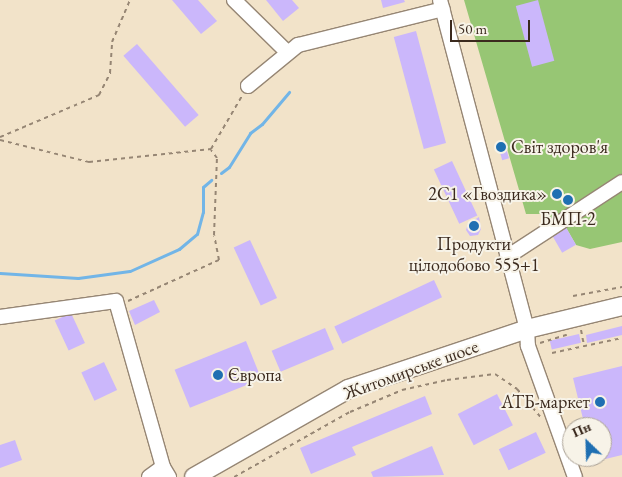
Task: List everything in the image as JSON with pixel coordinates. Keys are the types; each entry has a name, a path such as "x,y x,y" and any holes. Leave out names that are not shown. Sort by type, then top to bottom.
{"main road":[{"name":"Житомирське шосе","path":"194,477 348,389 527,338 622,306"}],"street":[{"path":"234,0 287,52"},
{"path":"248,86 287,52 298,45 441,4 527,338 575,477"},
{"path":"507,258 622,182"},
{"path":"0,317 116,301 166,472 149,477"}],"path":[{"path":"0,139 99,95 110,73 112,42 130,0"},
{"path":"211,149 248,86"},
{"path":"0,139 89,162 211,149"},
{"path":"118,308 143,293 219,260 214,235 217,158 211,149"},
{"path":"573,296 622,287"},
{"path":"580,321 584,345"},
{"path":"527,338 581,331"},
{"path":"552,353 622,338"},
{"path":"234,477 350,412 402,390 447,380 495,374 517,389 541,420"}],"green space":[{"path":"464,0 622,0 622,242 590,249 576,245 564,224 554,230 544,214 526,214"}],"building":[{"path":"172,0 198,0 217,21 201,34"},
{"path":"266,0 292,0 299,8 283,21"},
{"path":"381,0 404,0 405,2 383,8"},
{"path":"538,0 554,61 532,67 516,6"},
{"path":"416,31 446,143 424,149 394,37"},
{"path":"137,44 199,115 185,127 123,56"},
{"path":"504,141 509,158 502,160 497,143"},
{"path":"452,161 477,215 459,224 434,169"},
{"name":"Продукти цілодобово 555+1","path":"479,217 481,229 478,235 470,236 466,230 468,224"},
{"path":"564,224 576,245 562,253 550,232"},
{"path":"250,240 277,298 261,306 234,248"},
{"path":"434,280 442,297 342,344 334,326"},
{"path":"154,300 160,312 135,325 129,311"},
{"path":"71,313 85,343 69,351 55,321"},
{"path":"622,326 622,335 587,343 586,335"},
{"path":"325,328 334,349 281,372 272,351"},
{"path":"579,334 581,343 552,350 550,341"},
{"name":"Європа","path":"246,341 261,379 190,408 175,370"},
{"path":"104,362 117,390 94,401 81,373"},
{"name":"АТБ-маркет","path":"622,366 622,455 612,457 612,417 583,417 573,378"},
{"path":"497,394 513,425 474,445 458,414"},
{"path":"425,396 432,414 352,447 356,455 311,474 300,448"},
{"path":"536,432 546,453 509,470 499,449"},
{"path":"15,440 22,460 0,468 0,445"},
{"path":"432,446 444,475 373,477 371,472"}],"waterway":[{"path":"221,173 229,167 250,133 262,124 289,92"},
{"path":"0,273 78,278 130,271 179,249 197,234 203,212 203,187 211,180"}],"place":[{"name":"Світ здоров'я","path":"501,147"},
{"name":"2С1 «Гвоздика»","path":"557,194"},
{"name":"БМП-2","path":"568,200"},
{"name":"Продукти цілодобово 555+1","path":"474,226"},
{"name":"Європа","path":"218,375"},
{"name":"АТБ-маркет","path":"600,402"}]}
